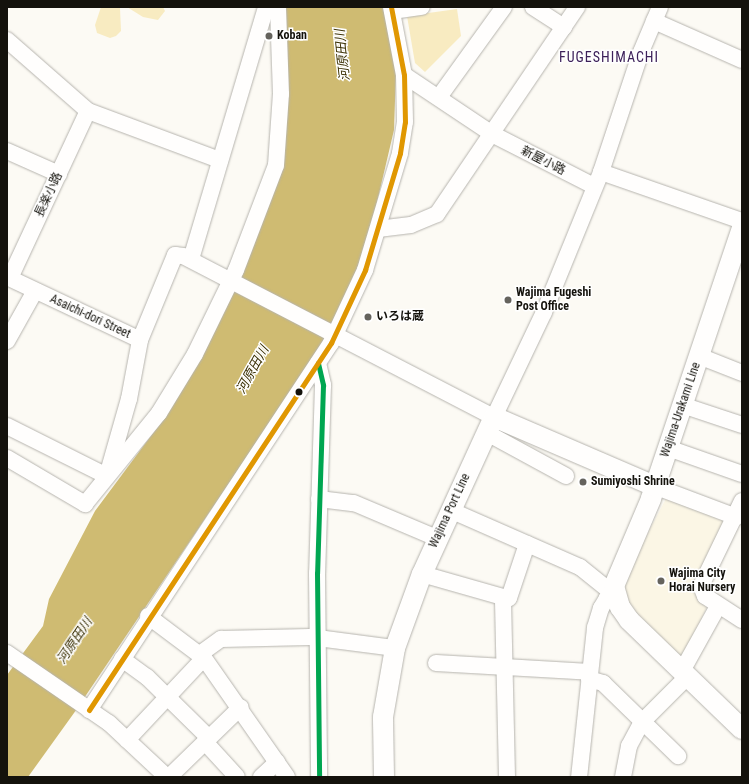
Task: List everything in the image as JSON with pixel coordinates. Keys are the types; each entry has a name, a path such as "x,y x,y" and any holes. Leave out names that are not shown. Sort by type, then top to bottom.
{"main road":[{"name":"Wajima-Urakami Line","path":"742,228 668,448 654,486 616,576 615,595 624,614 742,729"},
{"path":"491,425 654,486"},
{"name":"Wajima Port Line","path":"384,777 383,717 395,648 437,538 491,425"}],"street":[{"path":"266,7 190,259 333,333 491,425 566,476"},
{"path":"7,458 80,504 85,504 159,413 195,354 232,281 276,165 281,94 278,7"},
{"path":"85,707 122,659 148,616 318,363 365,270 400,153 405,122 404,75 391,9 422,7"},
{"path":"439,97 504,7"},
{"path":"533,7 564,27"},
{"path":"378,229 411,225 437,214 577,7"},
{"path":"491,425 544,312 594,186 601,172 657,14 742,60"},
{"path":"7,40 88,112 220,160"},
{"name":"新屋小路","path":"404,75 439,97 492,134 594,186"},
{"name":"長楽小路","path":"9,278 88,112"},
{"path":"7,151 59,174"},
{"path":"601,172 742,221"},
{"name":"Asaichi-dori Street","path":"9,278 140,340 175,255 190,259"},
{"path":"7,341 35,291"},
{"path":"107,476 129,399 140,340"},
{"path":"699,356 742,373"},
{"path":"318,363 323,385 319,499 317,640 319,777"},
{"path":"682,405 742,425"},
{"path":"7,426 107,476"},
{"path":"668,448 742,474"},
{"path":"654,486 736,517"},
{"path":"319,499 354,503 437,538"},
{"path":"742,501 736,517 701,586 703,594 718,606 742,620"},
{"path":"450,510 580,567 615,595"},
{"path":"422,574 509,598 527,544"},
{"path":"579,777 589,676 598,614 607,598 615,595"},
{"path":"503,597 503,667 507,777"},
{"path":"623,777 629,746 642,722 684,674 718,606"},
{"path":"148,616 202,656 241,707 287,777"},
{"path":"127,740 168,696 202,656 221,639 317,640 395,648"},
{"path":"7,653 85,707 127,740 168,777 241,707"},
{"path":"122,659 168,696 237,777"},
{"path":"436,663 503,667 589,676 603,683 678,756"},
{"path":"262,777 277,762"}],"shaded area":[{"path":"101,7 120,8 121,31 116,36 110,38 97,33 95,25"},
{"path":"127,7 163,7 165,11 158,20 143,17"},
{"path":"457,9 461,36 425,72 415,63 407,16"},
{"name":"Wajima City Horai Nursery","path":"668,495 725,518 727,527 698,573 697,585 707,606 683,662 632,614 624,590 628,570"}],"water":[{"name":"河原田川","path":"283,7 384,7 396,71 394,130 362,266 321,347 74,713 28,777 7,777 7,675 43,626 49,599 95,511 159,425 264,215"}],"transit line":[{"path":"89,710 331,343 365,270 400,153 405,122 404,75 391,7"},
{"path":"318,363 323,385 317,573 319,777"}],"place":[{"name":"Koban","path":"269,36"},
{"name":"Wajima Fugeshi Post Office","path":"508,300"},
{"name":"いろは蔵","path":"368,317"},
{"name":"Sumiyoshi Shrine","path":"583,482"},
{"name":"Wajima City Horai Nursery","path":"661,581"}],"district":[{"name":"FUGESHIMACHI","path":"609,57"}]}
